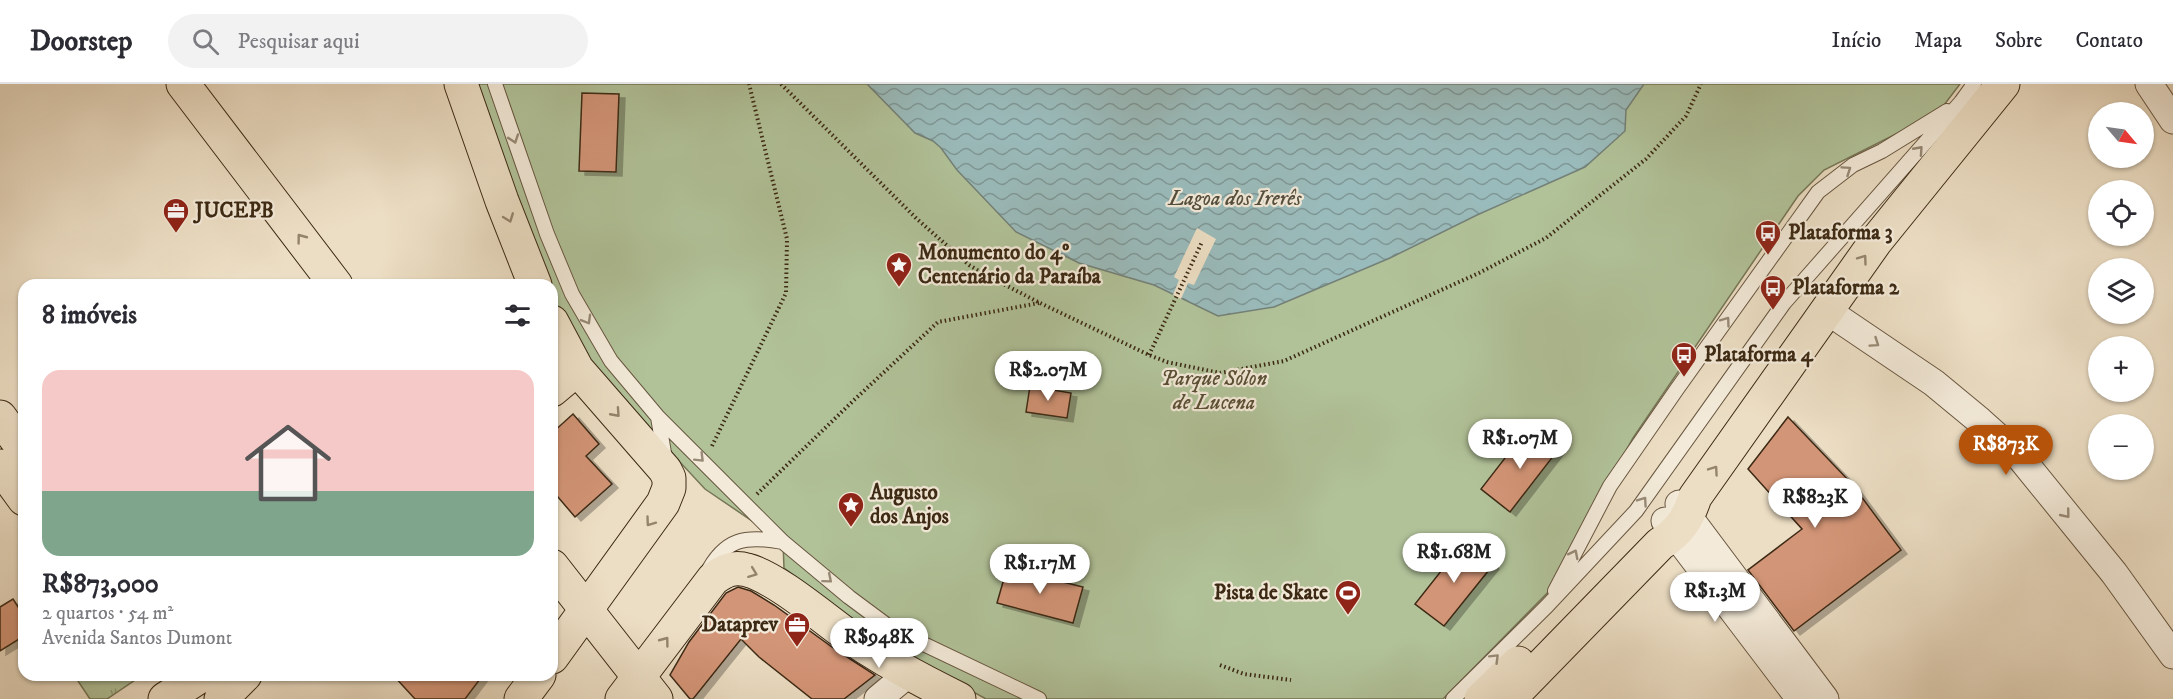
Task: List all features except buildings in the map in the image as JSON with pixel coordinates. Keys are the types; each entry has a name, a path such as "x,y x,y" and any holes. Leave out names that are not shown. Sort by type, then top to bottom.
{"main road":[{"path":"183,84 331,279"},
{"path":"461,84 502,201 533,279"},
{"path":"1509,699 1660,544 1876,241 1996,85"},
{"path":"558,381 577,353 669,478 669,488 663,503 558,649"},
{"path":"0,417 18,442"},
{"path":"0,466 18,491"},
{"path":"1481,699 1681,514"},
{"path":"558,574 587,610 639,691 690,607 712,579 726,570 740,568 749,570 776,584 850,637 908,674 959,699"},
{"path":"221,699 240,681"},
{"path":"521,699 534,681"}],"street":[{"path":"2149,84 2173,120"},
{"path":"1826,310 1934,383 2019,456 2114,573 2173,655"},
{"path":"1681,514 1770,642 1800,699"},
{"path":"1770,642 1825,699"},
{"path":"878,699 908,674"}],"lane":[{"path":"495,84 551,244 573,294 577,353 658,417 783,542 849,597 892,629 1039,699"},
{"path":"1547,606 1610,486 1818,192 1853,165 1882,151 1961,102 1996,85"},
{"path":"1453,699 1547,606 1636,511 1784,303 1961,102"},
{"path":"658,417 665,453 665,470"},
{"path":"690,607 713,560 729,546 751,538 783,542"}],"path":[{"path":"704,463 786,293 787,239 748,84"},
{"path":"781,84 946,246 984,274 1149,356 1167,362 1220,372 1284,361 1479,273 1546,238 1646,159 1686,116 1701,84"},
{"path":"1149,356 1202,243"},
{"path":"746,505 938,322 1040,303"},
{"path":"1220,665 1244,674 1291,680"}],"green space":[{"name":"Parque Sólon de Lucena","path":"468,84 1960,84 1938,113 1824,170 1798,196 1633,438 1567,573 1443,699 986,699 887,644 784,568 783,542 705,489 572,346 558,318 558,279 540,279"},
{"path":"78,681 134,681 107,699 90,699"}],"water":[{"name":"Lagoa dos Irerês","path":"867,84 1644,84 1626,110 1625,131 1585,167 1477,215 1390,258 1274,307 1218,316 1154,285 1079,263 1016,232 957,170 941,148 933,141 915,133"}],"pier":[{"path":"1197,228 1216,239 1194,285 1188,283 1181,299 1173,295 1179,280 1174,277"}],"place":[{"name":"JUCEPB","path":"176,234"},
{"name":"Plataforma 3","path":"1768,256"},
{"name":"Monumento do 4º Centenário da Paraíba","path":"899,288"},
{"name":"Plataforma 2","path":"1773,311"},
{"name":"Plataforma 4","path":"1684,378"},
{"name":"Augusto dos Anjos","path":"851,528"},
{"name":"Pista de Skate","path":"1348,616"},
{"name":"Dataprev","path":"797,648"}]}
